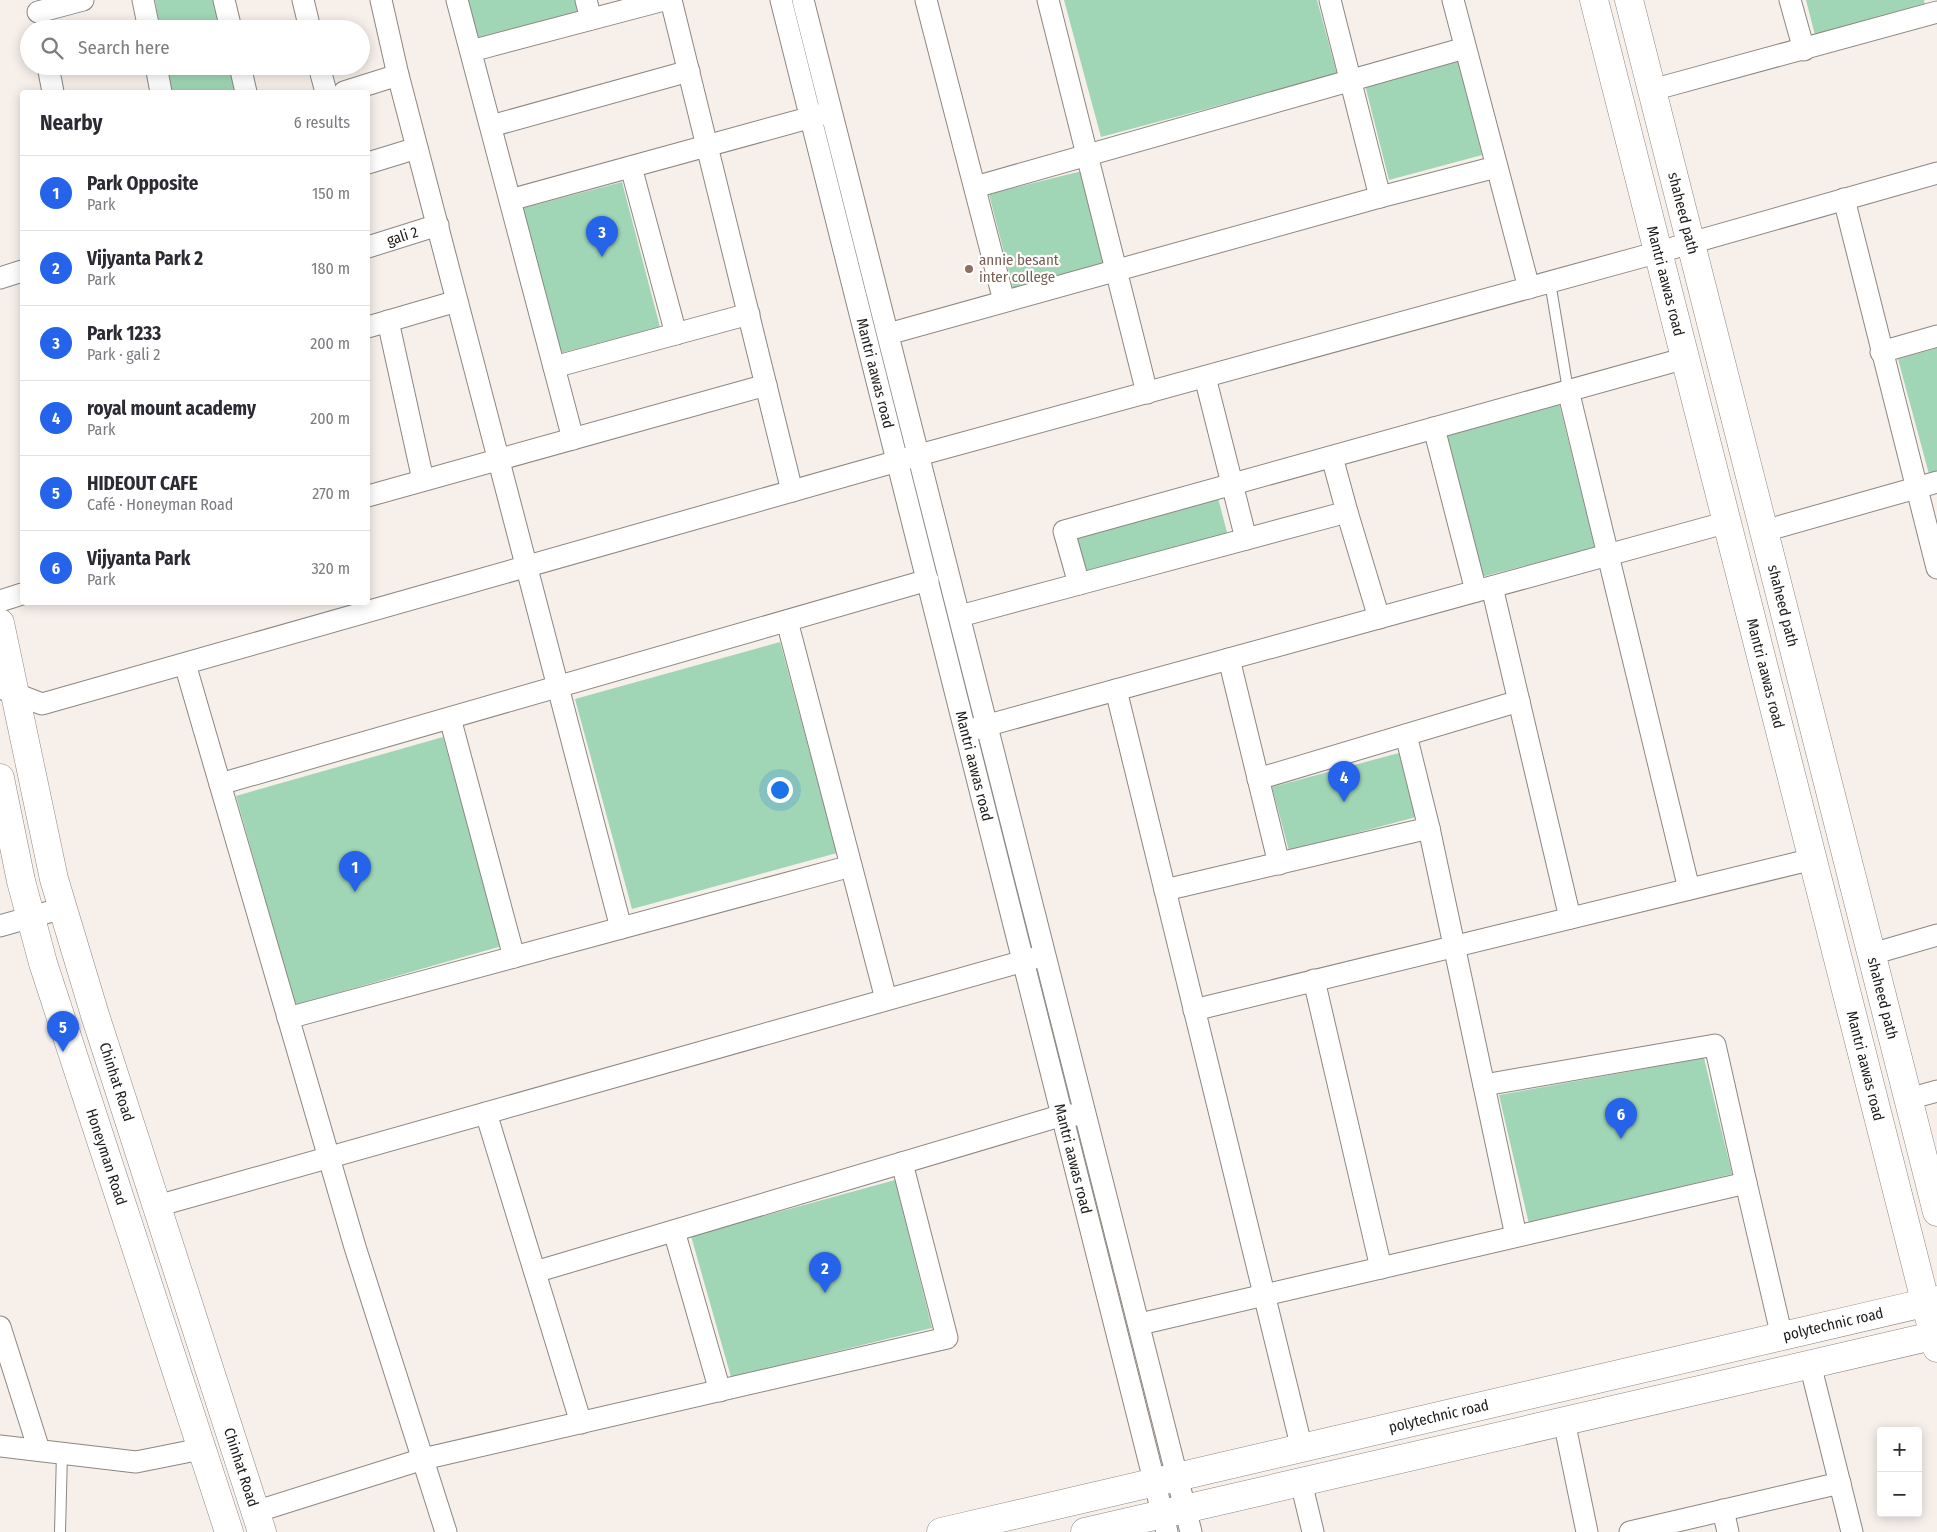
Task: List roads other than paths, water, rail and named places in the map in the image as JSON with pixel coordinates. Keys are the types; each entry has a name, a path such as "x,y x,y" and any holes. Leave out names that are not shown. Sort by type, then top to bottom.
{"street":[{"path":"38,14 83,0"},
{"path":"143,0 147,20"},
{"path":"224,0 228,20"},
{"path":"303,0 308,20"},
{"path":"381,0 398,75 621,928"},
{"path":"457,0 573,439"},
{"path":"471,51 589,10 664,0"},
{"path":"671,0 792,491"},
{"name":"Mantri aawas road","path":"781,0 821,115 898,461 1024,961 1063,1115 1167,1480 1177,1522"},
{"path":"803,0 821,115 888,334 1140,1324 1167,1480"},
{"path":"926,0 1004,302"},
{"path":"1048,0 1147,393"},
{"path":"1330,0 1380,197"},
{"path":"1452,0 1529,288"},
{"name":"Mantri aawas road","path":"1594,0 1813,859 1931,1302 1936,1339"},
{"name":"shaheed path","path":"1629,0 1937,1212"},
{"path":"1790,0 1804,50"},
{"path":"1652,90 1804,50 1937,11 1934,0"},
{"path":"975,188 1465,48"},
{"path":"491,126 689,71"},
{"path":"50,75 53,90"},
{"path":"158,75 161,90"},
{"path":"242,75 246,90"},
{"path":"322,75 326,90"},
{"path":"350,90 398,75"},
{"path":"510,200 821,115"},
{"path":"370,163 417,148"},
{"path":"631,167 676,334"},
{"path":"888,334 1380,197 1496,167"},
{"path":"7,691 42,704 898,461 1692,243 1937,173"},
{"path":"1844,199 1881,352 1937,568"},
{"name":"gali 2","path":"370,246 438,225"},
{"path":"0,278 20,273"},
{"path":"370,326 457,301"},
{"path":"554,368 748,314"},
{"path":"388,321 423,480"},
{"path":"1881,352 1937,336"},
{"path":"1079,584 1064,531 1686,358"},
{"path":"1206,376 1246,539"},
{"path":"370,495 766,385"},
{"path":"1568,390 1689,889"},
{"path":"1434,428 1519,702 1570,918"},
{"path":"1332,457 1379,618"},
{"path":"1764,531 1937,482"},
{"path":"960,618 960,616 1347,512"},
{"path":"966,731 1728,522"},
{"path":"220,784 928,580"},
{"path":"0,601 20,595"},
{"path":"786,621 886,999"},
{"name":"Chinhat Road","path":"0,623 7,691 63,908 95,1016 258,1522"},
{"path":"1229,659 1279,864"},
{"path":"185,664 354,1247 446,1532"},
{"path":"1116,690 1302,1449"},
{"path":"1258,778 1519,702"},
{"path":"450,718 514,957"},
{"path":"1406,735 1429,828 1516,1236"},
{"name":"Honeyman Road","path":"0,778 21,880 43,963 229,1532"},
{"path":"1165,890 1429,828"},
{"path":"1194,1010 1813,859"},
{"path":"288,1018 851,866"},
{"path":"0,926 63,908"},
{"path":"1872,954 1937,934"},
{"path":"157,1206 1046,954"},
{"path":"1314,980 1380,1268"},
{"path":"1484,1085 1714,1045 1782,1337"},
{"path":"1908,1098 1937,1091"},
{"path":"486,1112 581,1423"},
{"path":"535,1272 1063,1115 1086,1114"},
{"path":"258,1522 423,1459 947,1338 902,1163"},
{"path":"1140,1324 1746,1183"},
{"path":"674,1231 720,1391"},
{"name":"polytechnic road","path":"941,1532 1931,1302"},
{"path":"0,1327 39,1450"},
{"path":"1085,1532 1177,1522 1300,1482 1810,1364 1936,1339"},
{"path":"1810,1364 1852,1532"},
{"path":"1564,1421 1588,1532"},
{"path":"0,1446 136,1462 201,1449"},
{"path":"1300,1482 1313,1532"},
{"path":"1630,1532 1840,1483"},
{"path":"1723,1510 1728,1532"}],"lane":[{"path":"1550,282 1568,390"},
{"path":"60,1532 62,1453"}],"place":[{"name":"Park 1233","path":"602,257"},
{"name":"annie besant inter college","path":"969,269"},
{"name":"royal mount academy","path":"1344,802"},
{"name":"Park Opposite","path":"355,892"},
{"name":"HIDEOUT CAFE","path":"63,1052"},
{"name":"Vijyanta Park","path":"1621,1139"},
{"name":"Vijyanta Park 2","path":"825,1293"}]}
